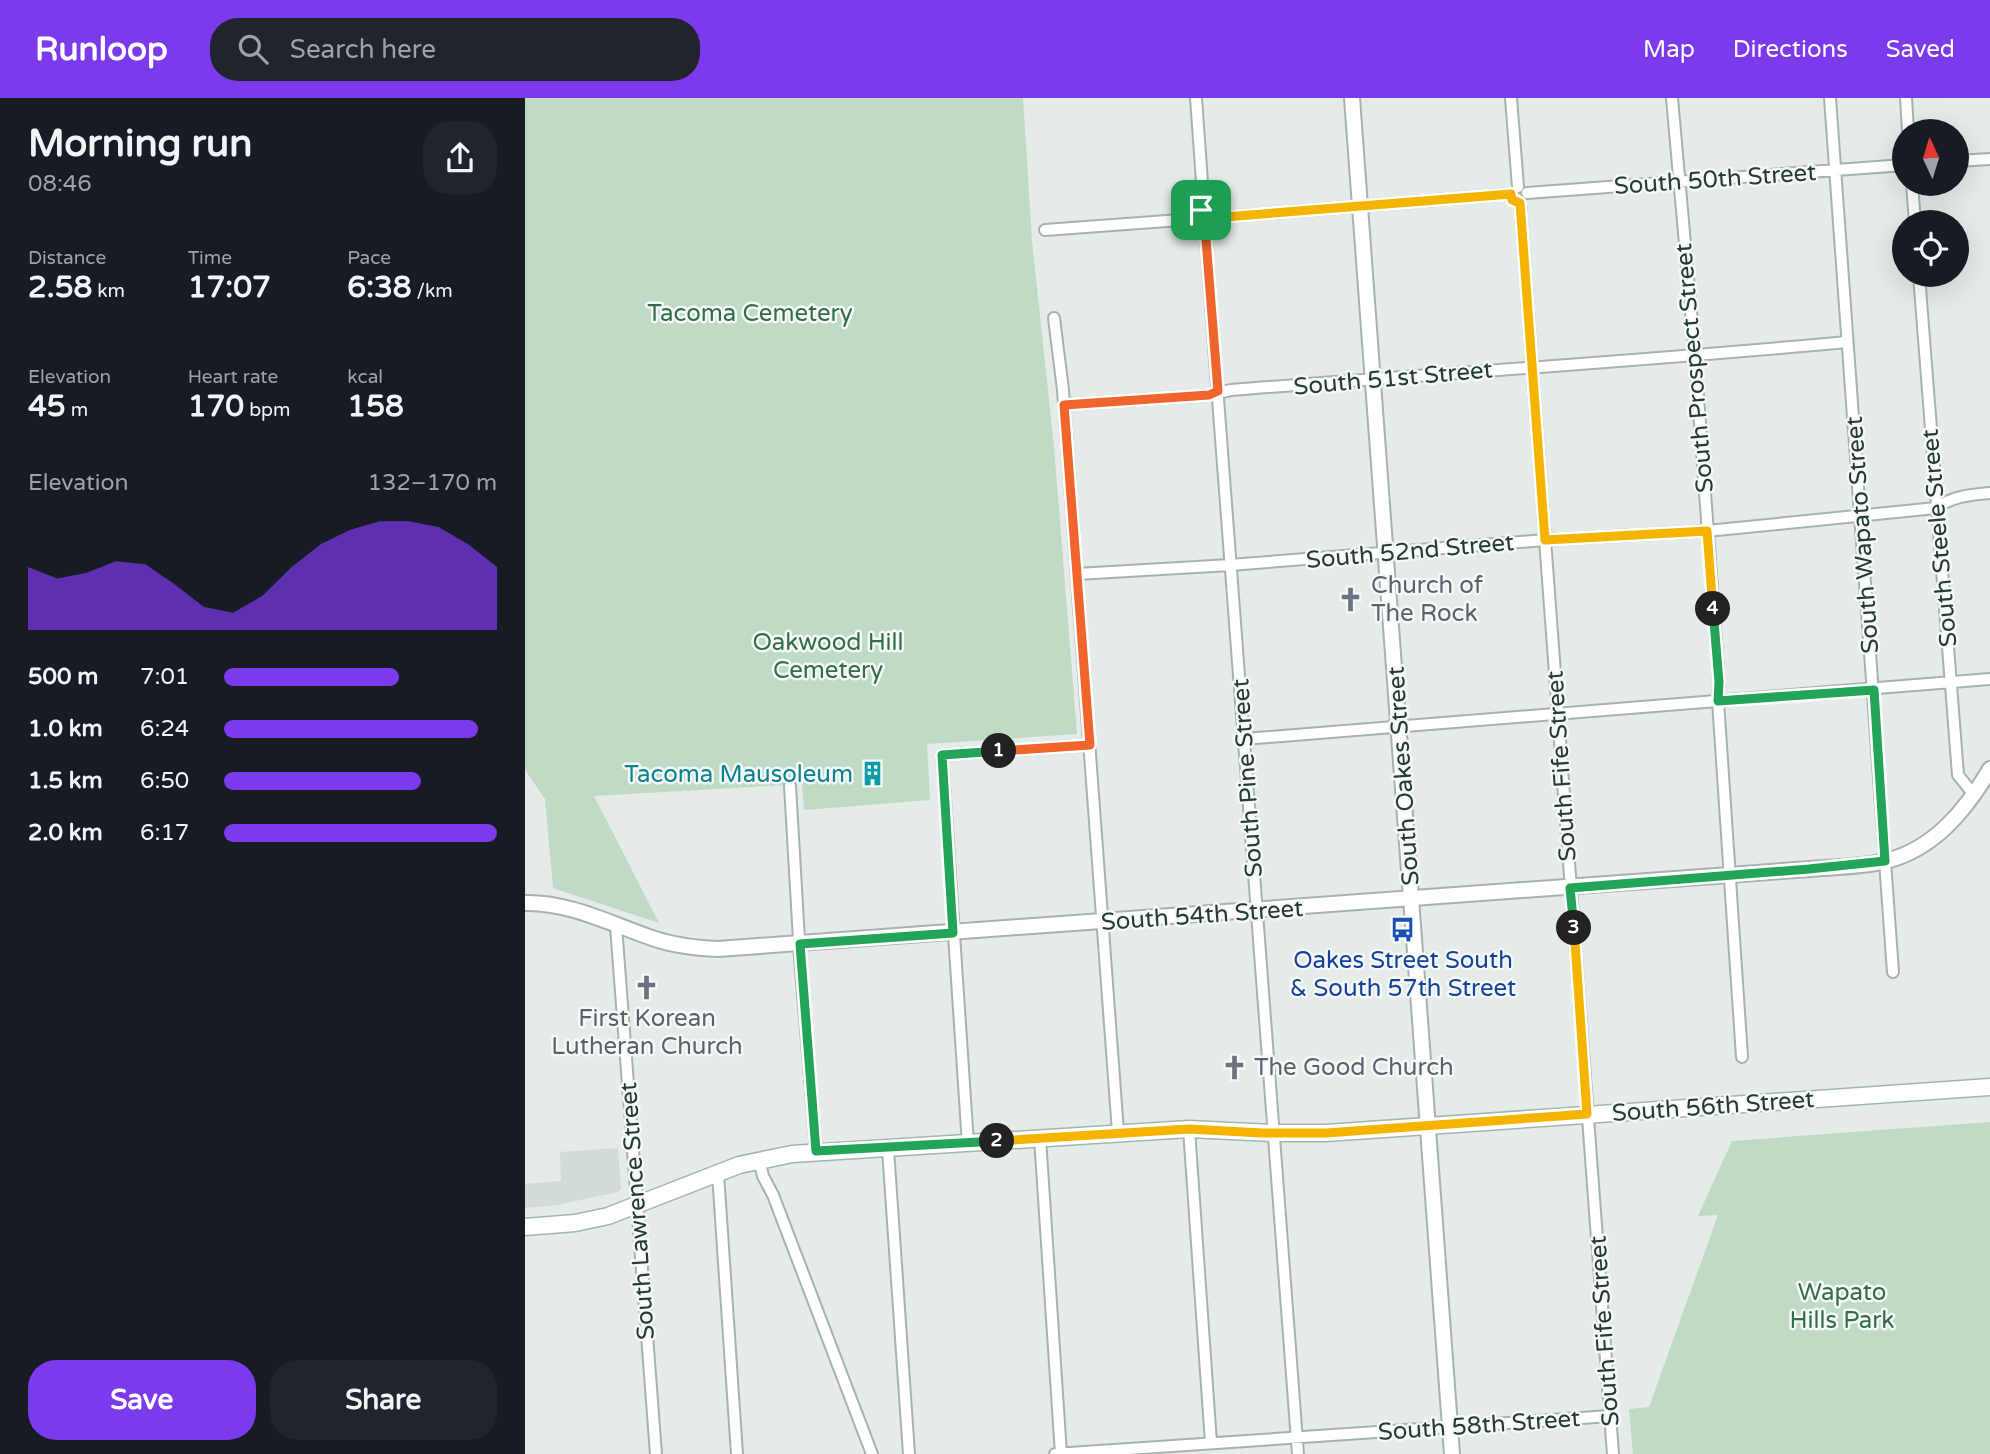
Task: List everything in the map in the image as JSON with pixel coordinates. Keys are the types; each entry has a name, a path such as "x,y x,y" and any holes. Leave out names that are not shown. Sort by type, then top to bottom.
{"main road":[{"name":"South 56th Street","path":"525,1227 592,1220 759,1160 816,1151 888,1149 1189,1129 1326,1133 1990,1087"}],"street":[{"name":"South Pine Street","path":"1196,98 1299,1454"},
{"name":"South Oakes Street","path":"1352,98 1452,1454"},
{"path":"1511,98 1519,191"},
{"name":"South Prospect Street","path":"1672,98 1695,356 1719,682 1718,701 1742,1057"},
{"name":"South Wapato Street","path":"1830,98 1893,972"},
{"path":"1906,98 1907,119"},
{"path":"1969,160 1990,159"},
{"name":"South 50th Street","path":"1207,218 1519,191 1679,183 1892,166"},
{"name":"South Fife Street","path":"1519,191 1526,198 1520,203 1613,1454"},
{"path":"1045,230 1194,219 1198,211 1207,218"},
{"name":"South Steele Street","path":"1920,287 1958,775 1974,795"},
{"path":"1054,318 1064,405 1118,1132"},
{"name":"South 51st Street","path":"1064,405 1153,400 1209,395 1218,391 1695,356 1847,342"},
{"name":"South 52nd Street","path":"1077,574 1707,531 1936,509 1947,500 1960,496 1990,493"},
{"path":"1244,738 1990,679"},
{"path":"968,1144 942,755 1090,745"},
{"name":"South 54th Street","path":"525,903 555,906 689,948 718,949 1731,876 1885,861 1913,851 1941,832 1974,795 1990,769"},
{"path":"790,786 816,1151"},
{"name":"South Lawrence Street","path":"616,926 656,1454"},
{"path":"1189,1129 1211,1443"},
{"path":"1040,1138 1061,1454"},
{"path":"888,1149 909,1454"},
{"path":"759,1160 872,1454"},
{"path":"718,1174 737,1454"},
{"name":"South 58th Street","path":"1055,1454 1610,1416"}],"shaded area":[{"path":"618,1148 621,1189 618,1192 557,1205 525,1208 525,1184 561,1181 560,1152"}],"green space":[{"name":"Tacoma Cemetery","path":"525,98 1023,98 1032,241 1054,447 1077,734 927,744 930,800 804,810 802,784 594,796 659,923 553,888 545,799 525,770"},
{"name":"Wapato Hills Park","path":"1990,1122 1990,1454 1633,1454 1629,1409 1649,1407 1718,1215 1698,1216 1732,1141"}],"place":[{"name":"Church of The Rock","path":"1351,599"},
{"name":"Tacoma Mausoleum","path":"873,774"},
{"name":"Oakes Street South & South 57th Street","path":"1403,929"},
{"name":"First Korean Lutheran Church","path":"647,987"},
{"name":"The Good Church","path":"1234,1067"}],"route":[{"path":"1511,194 1512,200 1520,203 1545,540 1707,531 1719,682 1718,701 1874,690 1885,861 1570,888 1587,1114 1326,1133 1189,1129 888,1149 816,1151 800,944 953,933 942,755 1090,745 1064,405 1209,395 1218,391 1205,227 1199,227 1194,219 1201,210 1209,212 1212,218 1511,194"}],"park label":[{"name":"Oakwood Hill Cemetery","path":"828,656"}]}
